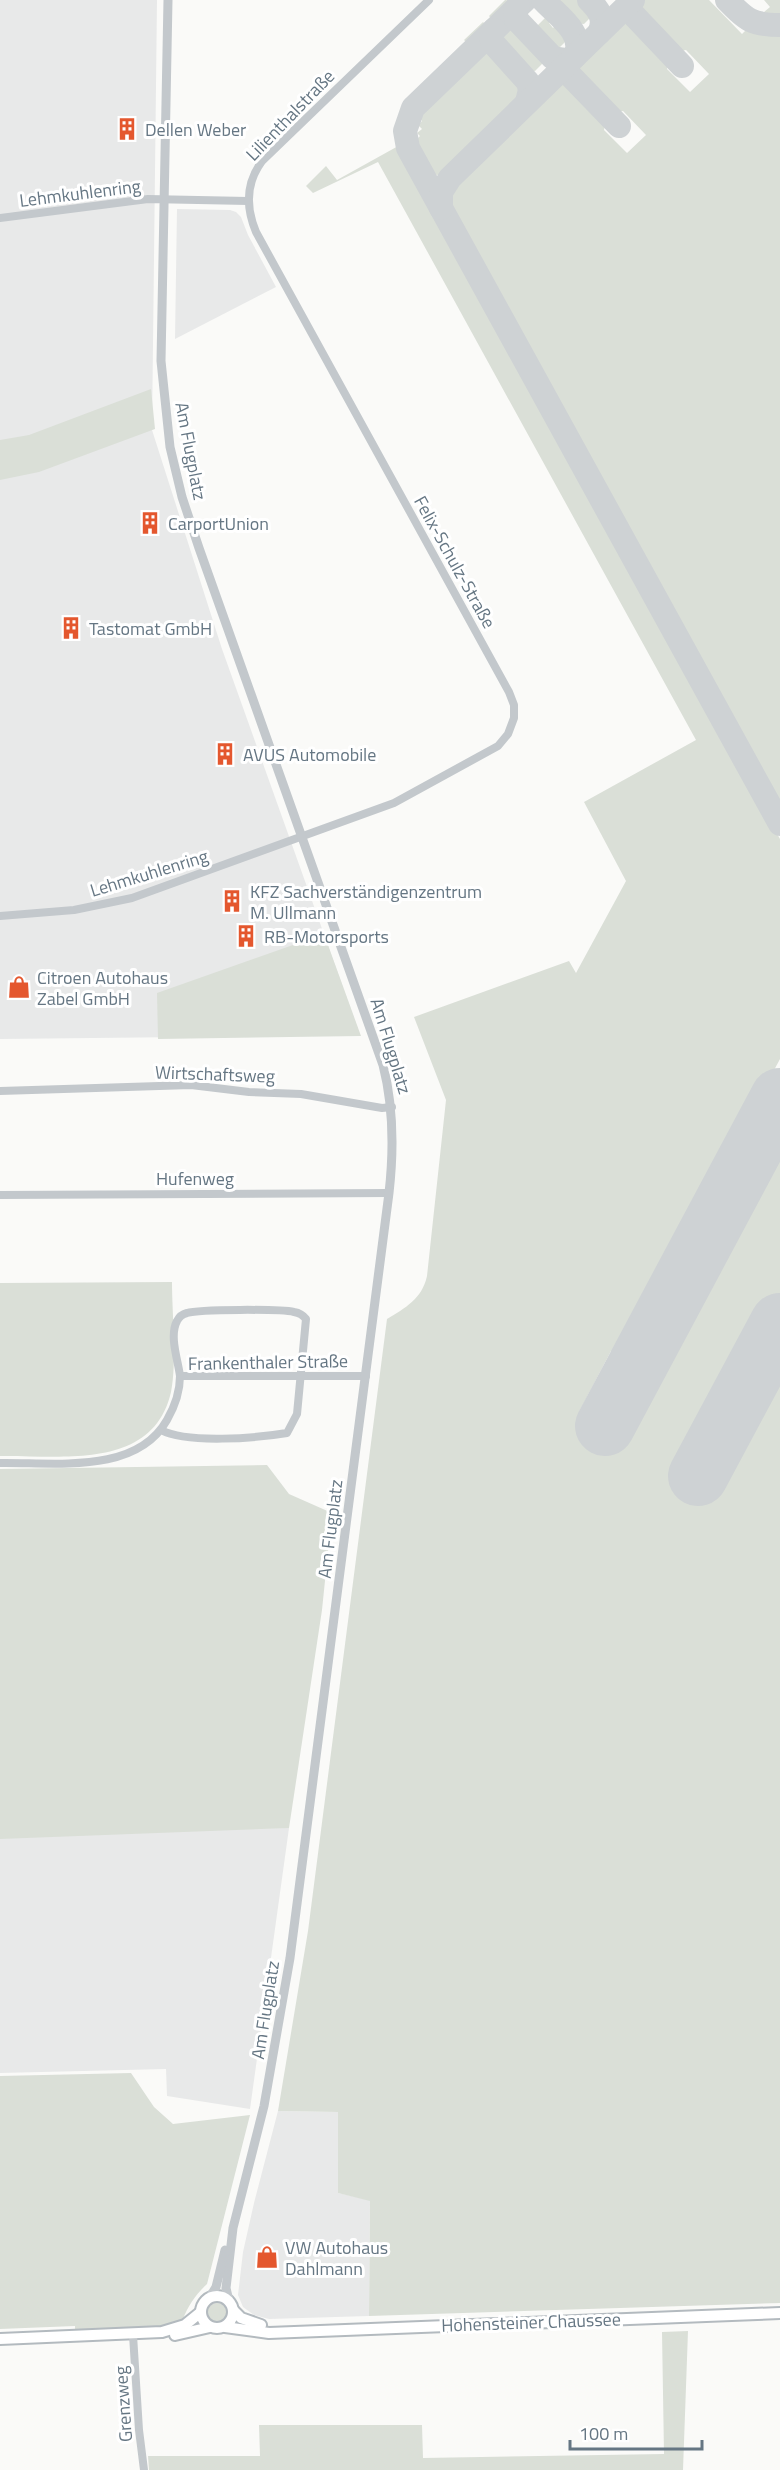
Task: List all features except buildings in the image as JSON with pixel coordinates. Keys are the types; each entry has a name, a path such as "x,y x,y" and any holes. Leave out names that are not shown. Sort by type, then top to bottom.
{"main road":[{"path":"0,2339 170,2336 210,2327 225,2327 232,2319 231,2305 220,2296 210,2297 202,2305 202,2320 210,2327"},
{"name":"Hohensteiner Chaussee","path":"231,2305 251,2323 282,2331"},
{"path":"133,2335 172,2330 192,2321 201,2312"},
{"name":"Hohensteiner Chaussee","path":"225,2327 262,2332 780,2313"}],"street":[{"name":"Am Flugplatz","path":"168,0 161,361 166,420 175,468 194,533 383,1065 392,1107 394,1152 290,1958 264,2106 233,2228 216,2287 210,2297"},
{"name":"Lilienthalstraße","path":"248,201 251,179 262,161 429,0"},
{"path":"164,199 248,201"},
{"name":"Lehmkuhlenring","path":"0,218 164,199"},
{"name":"Felix-Schulz-Straße","path":"248,201 250,217 256,232 509,692 514,711 513,725 508,734 489,752 393,803 302,837"},
{"name":"Lehmkuhlenring","path":"0,916 74,910 132,898 302,837"},
{"name":"Wirtschaftsweg","path":"0,1091 191,1085 249,1092 301,1094 382,1108 392,1107"},
{"name":"Hufenweg","path":"0,1195 389,1193"},
{"path":"161,1430 172,1436 193,1437 269,1436 287,1433 297,1414 306,1319 302,1314 293,1311 195,1311 181,1316 177,1319 174,1330 180,1376"},
{"name":"Frankenthaler Straße","path":"0,1463 114,1459 145,1444 161,1430 176,1404 180,1376 366,1376"},
{"name":"Am Flugplatz","path":"231,2305 226,2288 233,2228"},
{"name":"Grenzweg","path":"133,2335 144,2470"}],"shaded area":[{"path":"0,0 157,0 152,430 222,649 360,1035 0,1039"},
{"path":"505,0 515,1 494,22 489,16"},
{"path":"552,0 580,0 589,10 589,19 584,24 575,23"},
{"path":"644,0 709,0 742,34 746,30 780,30 780,810 449,206 449,197 455,183 560,81 569,82 606,120 604,130 627,153 646,135 623,111 613,113 577,75 576,66 623,20 632,21 669,59 667,69 690,92 709,74 686,50 676,52 640,14 639,5"},
{"path":"764,0 780,0 780,19 778,14 764,12 770,7"},
{"path":"548,15 552,19 549,23 553,28 557,24 565,33 566,41 560,47 551,47 543,38 546,35 542,30 538,33 534,29"},
{"path":"483,22 488,27 462,53 458,49 466,42 464,40"},
{"path":"513,26 544,62 535,71 527,70 499,40 500,32 505,27"},
{"path":"489,49 515,77 519,84 520,98 445,173 437,175 430,173 415,150 420,148 416,140 420,136 417,133 422,129 418,125 422,121 419,117 422,114 419,110 481,50"},
{"path":"400,145 780,839 780,1059 621,1356 611,1351 579,1412 631,1439 659,1386 650,1381 780,1138 780,2303 369,2316 370,2201 338,2193 338,2112 278,2111 308,1931 387,1319 417,1297 427,1276 446,1100 414,1017 569,961 576,973 626,881 584,802 696,740 378,162 313,193 306,186 326,166 337,180"},
{"path":"177,209 236,212 241,217 276,287 175,339"},
{"path":"151,389 155,429 39,472 0,480 0,440 29,435"},
{"path":"324,934 361,1036 158,1039 157,993"},
{"path":"172,1282 174,1353 171,1392 161,1417 145,1435 125,1447 102,1453 50,1457 0,1456 0,1283"},
{"path":"267,1465 289,1494 332,1513 322,1610 289,1828 0,1839 0,1469"},
{"path":"289,1828 250,2109 167,2096 166,2069 0,2073 0,1830"},
{"path":"131,2073 154,2107 173,2124 250,2115 207,2284 190,2305 183,2319 184,2322 171,2327 75,2332 75,2326 0,2329 0,2076"},
{"path":"278,2111 338,2112 338,2193 370,2200 369,2316 269,2319 254,2315 243,2307 238,2295 243,2252"},
{"path":"217,2303 224,2306 227,2313 224,2320 217,2323 210,2320 207,2313 210,2306"},
{"path":"688,2331 683,2470 149,2470 148,2456 260,2456 259,2425 422,2425 423,2458 664,2454 662,2332"}],"taxiway":[{"path":"525,0 413,108 405,131 408,148 780,824"},
{"path":"543,0 573,33 577,40 575,56"},
{"path":"589,0 596,7 602,19 599,33"},
{"path":"441,208 441,192 450,178 633,0"},
{"path":"727,0 750,20 763,24 780,25"},
{"path":"518,6 515,12 516,19 553,58 566,60 574,57"},
{"path":"626,7 682,66"},
{"path":"494,30 491,35 492,42 528,82 530,90 527,102"},
{"path":"563,68 619,126"}],"runway":[{"path":"605,1426 780,1098"},
{"path":"698,1476 780,1323"}],"place":[{"name":"Dellen Weber","path":"127,129"},
{"name":"CarportUnion","path":"150,523"},
{"name":"Tastomat GmbH","path":"71,628"},
{"name":"AVUS Automobile","path":"225,754"},
{"name":"KFZ Sachverständigenzentrum M. Ullmann","path":"232,901"},
{"name":"RB-Motorsports","path":"246,936"},
{"name":"Citroen Autohaus Zabel GmbH","path":"19,987"},
{"name":"VW Autohaus Dahlmann","path":"267,2257"}]}
